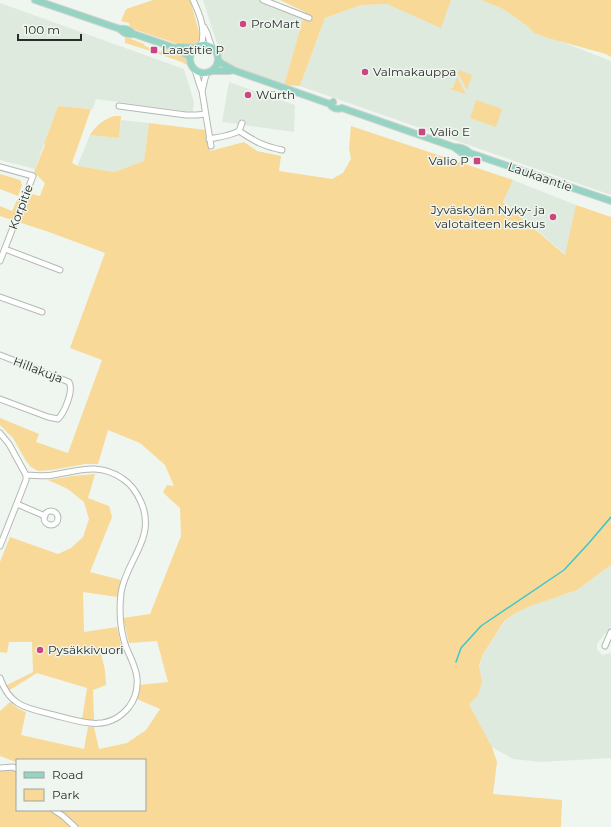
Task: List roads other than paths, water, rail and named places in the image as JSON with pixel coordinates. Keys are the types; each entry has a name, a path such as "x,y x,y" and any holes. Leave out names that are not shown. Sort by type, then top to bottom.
{"main road":[{"path":"35,0 120,29 122,32 129,35 134,34 175,48 190,58"},
{"path":"175,48 209,46 212,48 216,51 218,60 217,64 210,72 201,73 195,70 191,64 190,58 193,51 198,47"},
{"name":"Laukaantie","path":"218,60 233,70 330,104 339,109 342,108 454,147 462,153 470,153 611,201"},
{"name":"Laukaantie","path":"210,72 233,70"}],"street":[{"path":"195,0 202,25 203,38 198,47"},
{"path":"263,0 309,18"},
{"path":"202,25 207,33 212,48"},
{"path":"195,70 202,91 211,146"},
{"path":"202,91 204,87 204,80 210,72"},
{"path":"119,106 186,115 205,114"},
{"path":"240,131 242,123"},
{"path":"209,139 226,137 240,131"},
{"path":"240,131 256,142 267,147 282,150"},
{"name":"Korpitie","path":"0,167 33,176 0,261"},
{"path":"5,249 60,270"},
{"path":"0,297 42,312"},
{"name":"Hillakuja","path":"0,355 69,382 71,389 62,416 58,419 48,417 0,399"},
{"path":"0,433 12,449 26,475 26,480 0,546"},
{"path":"0,678 6,692 16,703 27,708 83,723 96,724 107,722 124,712 132,702 137,686 135,668 126,646 120,619 121,593 125,578 144,536 146,524 145,515 137,492 123,479 104,470 81,470 52,476 26,475"},
{"path":"17,504 44,516"},
{"path":"605,646 611,632"},
{"path":"0,768 13,767 16,768"},
{"path":"56,811 75,827"}],"waterway":[{"path":"456,662 461,648 481,626 564,570 611,517"}],"place":[{"name":"ProMart","path":"243,24"},
{"name":"Laastitie P","path":"154,50"},
{"name":"Valmakauppa","path":"365,72"},
{"name":"Würth","path":"248,95"},
{"name":"Valio E","path":"422,132"},
{"name":"Valio P","path":"477,161"},
{"name":"Jyväskylän Nyky- ja valotaiteen keskus","path":"553,217"},
{"name":"Pysäkkivuori","path":"40,650"}]}
